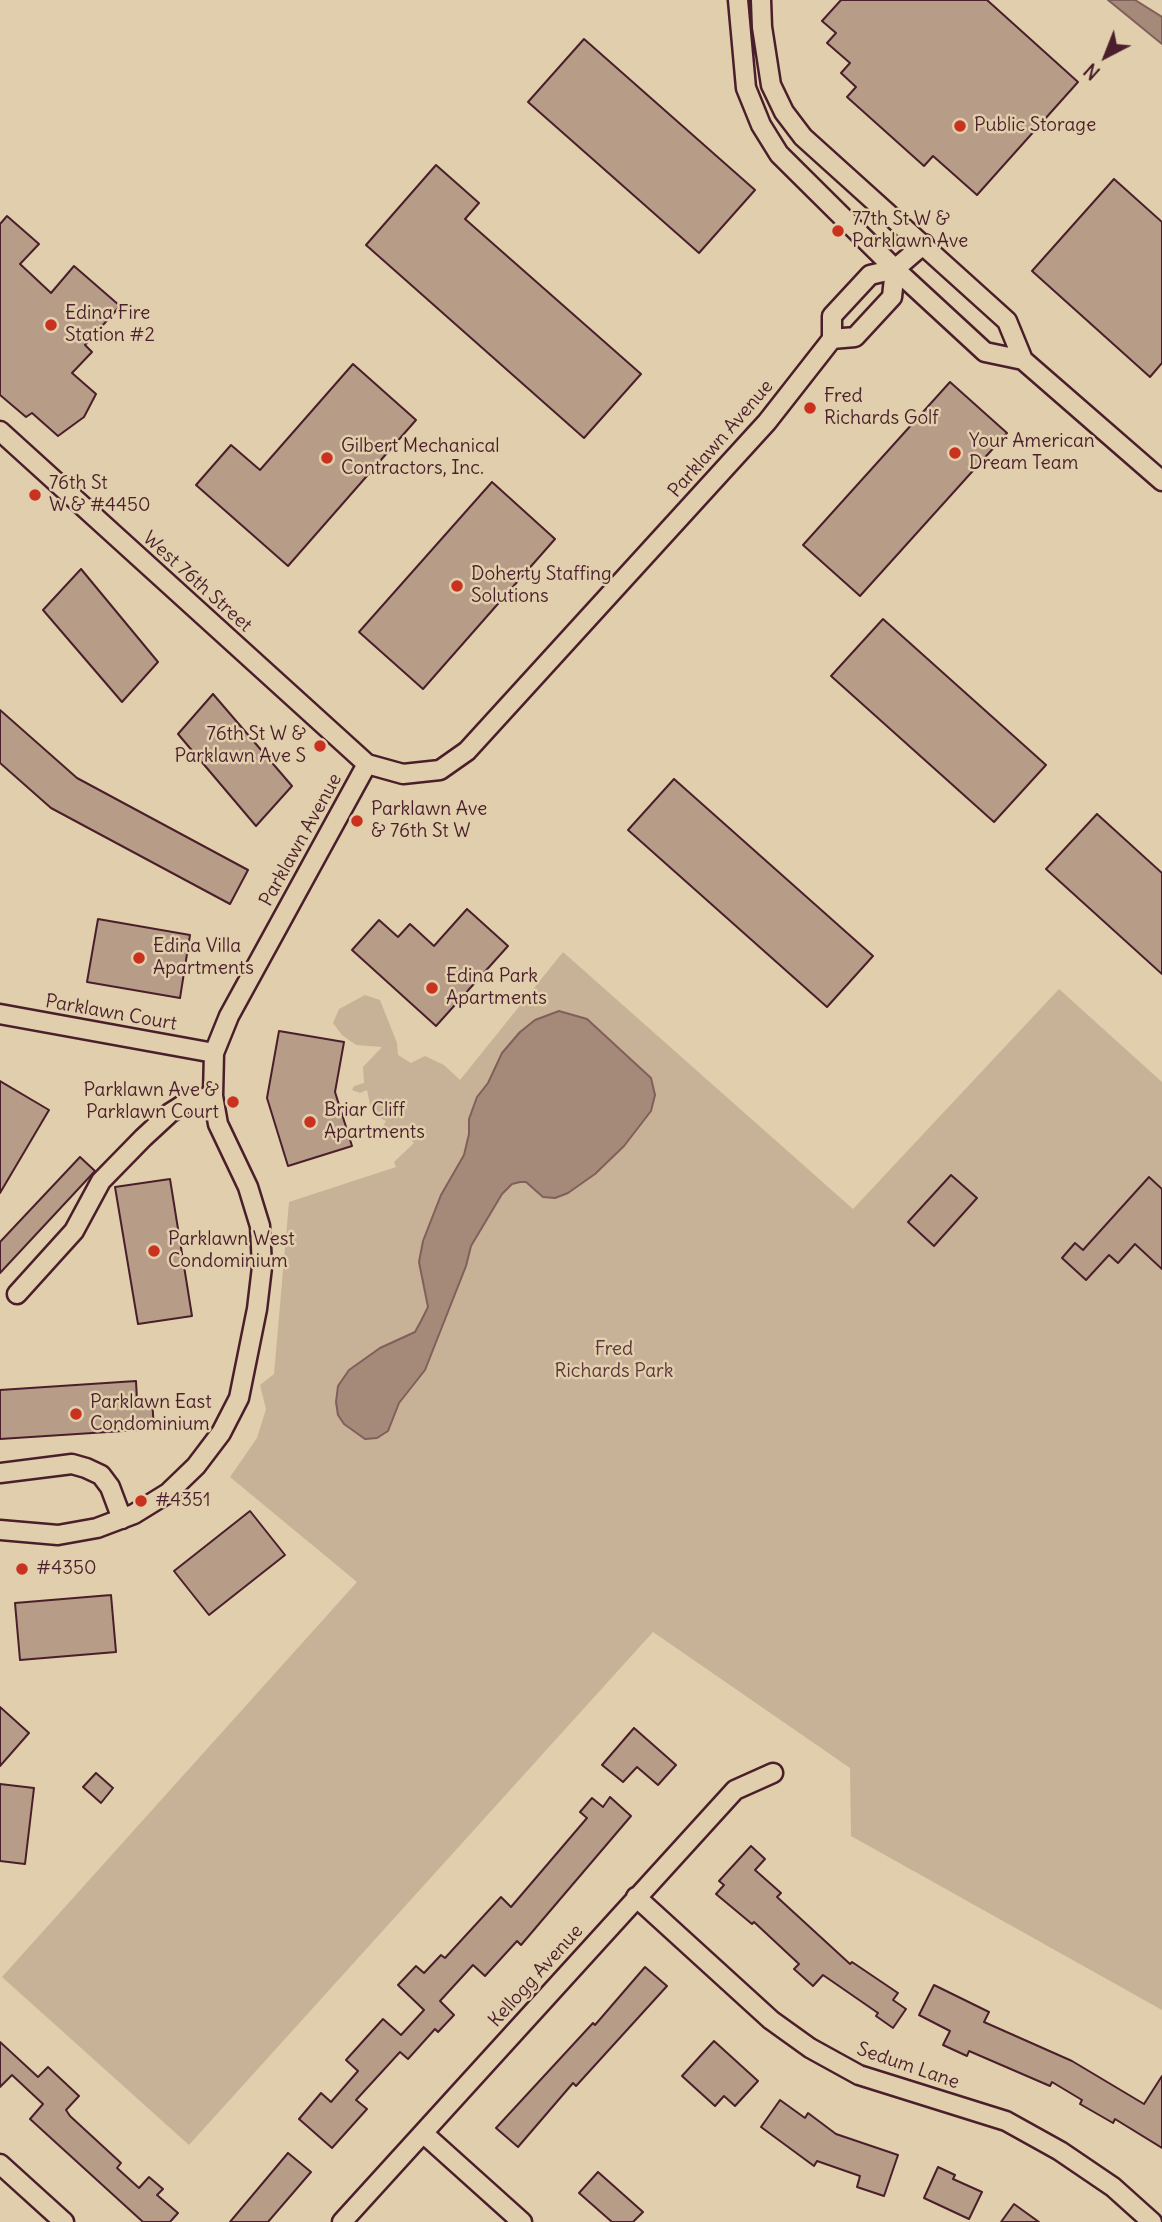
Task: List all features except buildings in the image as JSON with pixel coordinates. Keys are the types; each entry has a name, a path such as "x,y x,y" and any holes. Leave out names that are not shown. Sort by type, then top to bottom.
{"street":[{"path":"738,0 746,88 767,135 779,154 895,269 985,352 1023,360"},
{"path":"761,0 762,27 771,85 784,112 803,137 1007,321 1023,360 1162,481"},
{"name":"Parklawn Avenue","path":"0,1530 17,1534 58,1535 97,1528 122,1519 168,1493 197,1466 221,1433 239,1398 248,1360 262,1268 260,1226 248,1187 218,1124 213,1096 214,1053 229,1016 367,764 404,774 440,770 467,751 766,422 832,339 832,316 870,275 895,269 923,244"},
{"path":"832,339 855,337 892,297 895,269"},
{"name":"West 76th Street","path":"0,431 367,764"},
{"name":"Parklawn Court","path":"0,1014 214,1053"},
{"path":"17,1294 74,1231 101,1181 143,1138 170,1113 189,1101 213,1096"},
{"path":"0,1473 72,1464 86,1468 102,1475 122,1519"},
{"name":"Kellogg Avenue","path":"342,2222 735,1790 772,1773"},
{"name":"Sedum Lane","path":"636,1897 771,2020 810,2048 859,2075 1006,2121 1060,2151 1113,2187 1152,2222"},
{"path":"423,2133 522,2222"},
{"path":"0,2164 64,2222"}],"green space":[{"name":"Fred Richards Park","path":"563,952 853,1209 1059,989 1162,1082 1162,2010 851,1836 850,1768 653,1632 189,2145 2,1977 357,1582 230,1477 257,1438 266,1409 260,1385 274,1374 289,1202 396,1167 394,1162 414,1143 406,1133 383,1126 386,1121 372,1114 367,1090 360,1093 352,1090 354,1086 364,1083 363,1067 382,1047 356,1045 342,1035 333,1023 339,1009 365,995 380,1000 397,1043 398,1055 411,1063 425,1056 444,1065 460,1080"}],"shaded area":[{"path":"1108,0 1135,0 1162,17 1162,44"},
{"path":"559,1011 587,1019 651,1078 655,1095 651,1111 624,1146 595,1174 568,1193 555,1198 543,1197 526,1182 520,1182 512,1184 502,1194 471,1246 466,1266 425,1370 399,1403 388,1431 377,1438 365,1439 344,1424 338,1415 338,1386 349,1370 380,1348 415,1332 428,1307 419,1262 423,1241 441,1195 464,1155 469,1119 477,1097 488,1083 502,1053 520,1032 535,1020"}],"place":[{"name":"Public Storage","path":"960,126"},
{"name":"77th St W & Parklawn Ave","path":"838,231"},
{"name":"Edina Fire Station #2","path":"51,325"},
{"name":"Fred Richards Golf","path":"810,408"},
{"name":"Your American Dream Team","path":"955,453"},
{"name":"Gilbert Mechanical Contractors, Inc.","path":"327,458"},
{"name":"76th St W & #4450","path":"35,495"},
{"name":"Doherty Staffing Solutions","path":"457,586"},
{"name":"76th St W & Parklawn Ave S","path":"320,746"},
{"name":"Parklawn Ave & 76th St W","path":"357,821"},
{"name":"Edina Villa Apartments","path":"139,958"},
{"name":"Edina Park Apartments","path":"432,988"},
{"name":"Parklawn Ave & Parklawn Court","path":"233,1102"},
{"name":"Briar Cliff Apartments","path":"310,1122"},
{"name":"Parklawn West Condominium","path":"154,1251"},
{"name":"Parklawn East Condominium","path":"76,1414"},
{"name":"#4351","path":"141,1501"},
{"name":"#4350","path":"22,1569"}]}
